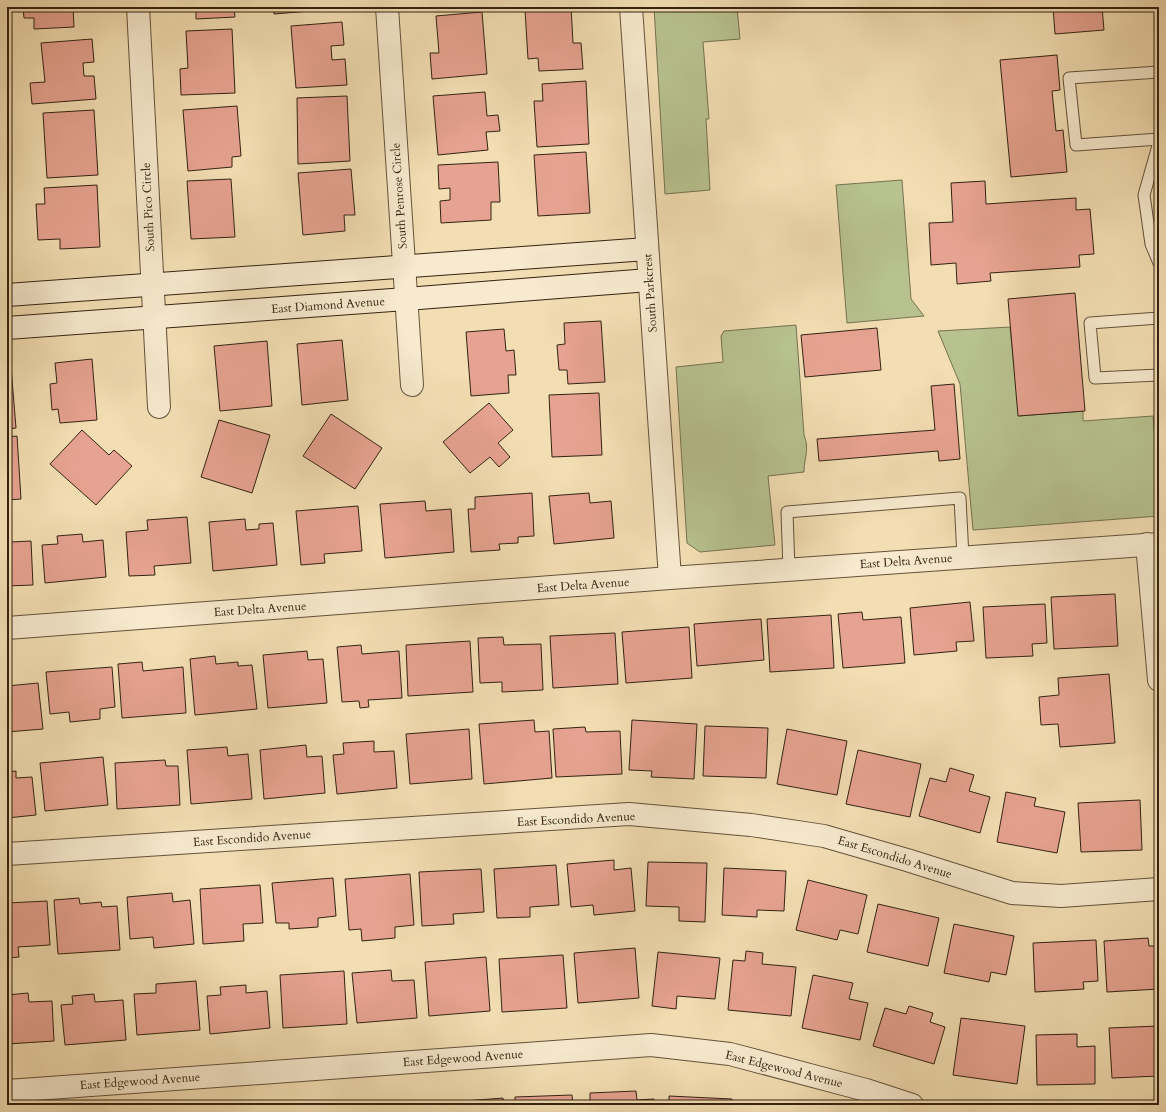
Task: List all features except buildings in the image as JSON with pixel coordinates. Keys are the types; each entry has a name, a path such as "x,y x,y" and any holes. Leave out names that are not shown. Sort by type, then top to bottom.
{"street":[{"name":"South Pico Circle","path":"138,7 159,407"},
{"name":"South Penrose Circle","path":"386,7 412,385"},
{"name":"South Parkcrest","path":"630,7 670,578"},
{"path":"7,295 647,249"},
{"name":"East Diamond Avenue","path":"7,328 649,280"},
{"path":"1153,544 1159,680"},
{"name":"East Delta Avenue","path":"7,628 670,578 1153,544"},
{"name":"East Escondido Avenue","path":"7,854 629,814 751,826 824,836 1012,893 1062,896 1159,890"},
{"name":"East Edgewood Avenue","path":"7,1091 651,1044 730,1054 866,1090 912,1105"}],"lane":[{"path":"1159,72 1069,78 1076,145 1159,138"},
{"path":"1159,142 1144,196 1151,244 1159,263"},
{"path":"1159,318 1090,323 1095,378 1159,375"},
{"path":"789,570 786,512 960,498 963,557"}],"green space":[{"path":"654,7 737,7 740,39 703,42 709,119 706,119 710,190 665,194"},
{"path":"902,180 911,299 924,316 847,323 836,185"},
{"path":"796,325 804,435 807,445 804,472 768,476 775,545 700,552 687,543 676,367 723,362 721,336 724,331"},
{"path":"1010,327 1019,416 1083,411 1083,421 1153,416 1159,483 1159,516 973,530 960,384 938,331"}]}
